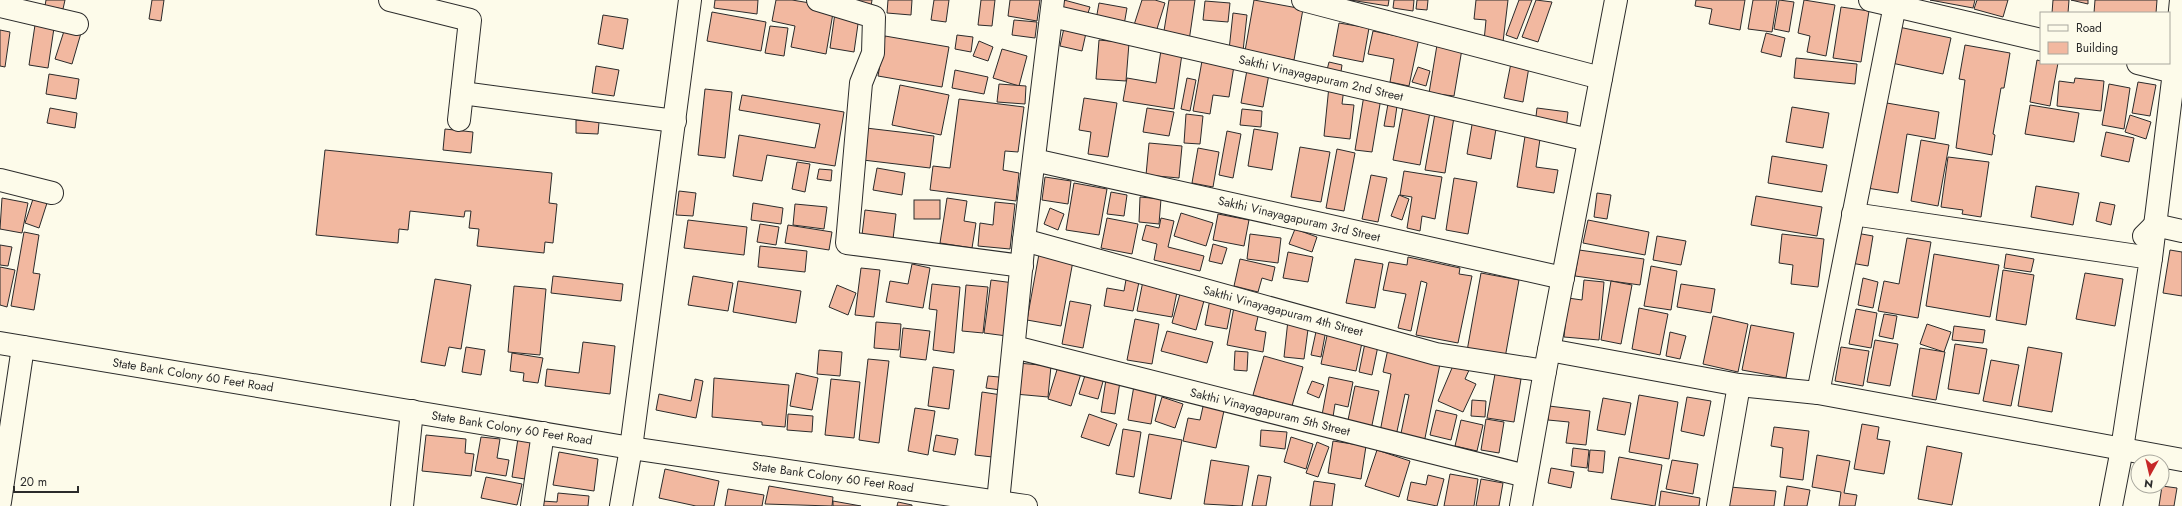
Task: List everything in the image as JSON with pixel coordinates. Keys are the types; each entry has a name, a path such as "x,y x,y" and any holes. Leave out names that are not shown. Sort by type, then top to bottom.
{"street":[{"path":"390,0 470,20 459,120"},
{"path":"621,506 632,448 690,0"},
{"path":"818,0 874,17 873,53 861,83 847,243 1022,266"},
{"path":"1303,0 1601,78"},
{"path":"1521,506 1547,360 1616,0"},
{"path":"1870,0 1895,3 2040,40"},
{"path":"2111,506 2122,449 2178,72 2181,0"},
{"path":"1818,393 1895,3"},
{"path":"0,6 77,24"},
{"path":"998,502 1024,240 1053,8"},
{"name":"Sakthi Vinayagapuram 2nd Street","path":"1053,8 1589,140"},
{"path":"2142,64 2178,72"},
{"path":"462,92 674,121"},
{"name":"Sakthi Vinayagapuram 3rd Street","path":"1034,160 1563,278"},
{"path":"0,180 52,193"},
{"path":"1853,214 2151,258"},
{"path":"2155,226 2182,231"},
{"path":"2126,254 2155,226"},
{"name":"Sakthi Vinayagapuram 4th Street","path":"1024,240 1436,354 1547,360 1739,385 1818,393 2182,460"},
{"name":"State Bank Colony 60 Feet Road","path":"0,343 632,448 1026,506"},
{"path":"0,502 23,347"},
{"name":"Sakthi Vinayagapuram 5th Street","path":"1014,347 1526,476"},
{"path":"1718,506 1739,385"},
{"path":"402,506 412,411"},
{"path":"532,506 543,433"}],"building":[{"path":"46,0 65,0 63,9 45,6"},
{"path":"152,0 164,0 161,21 149,19"},
{"path":"715,0 758,0 757,14 714,8"},
{"path":"776,0 792,0 816,4 833,13 826,54 791,47 795,26 772,21"},
{"path":"855,0 872,0 871,6"},
{"path":"888,0 912,0 911,15 887,13"},
{"path":"934,0 949,0 946,22 931,20"},
{"path":"981,0 995,0 992,26 978,25"},
{"path":"1010,0 1040,0 1037,21 1008,16"},
{"path":"1064,0 1090,7 1086,19 1060,11"},
{"path":"1142,0 1155,0 1165,3 1156,32 1134,25"},
{"path":"1169,0 1195,0 1189,41 1163,37"},
{"path":"1254,0 1303,9 1294,60 1245,51"},
{"path":"1350,0 1389,0 1388,6"},
{"path":"1394,0 1414,0 1413,11 1393,8"},
{"path":"1417,0 1428,0 1427,10 1416,9"},
{"path":"1476,0 1508,0 1503,42 1484,41 1486,20 1474,19"},
{"path":"1519,0 1532,0 1517,39 1506,35"},
{"path":"1536,0 1552,2 1538,42 1522,37"},
{"path":"1696,0 1745,0 1740,30 1709,24 1712,9 1695,6"},
{"path":"1753,0 1777,0 1772,32 1748,29"},
{"path":"1779,0 1794,2 1789,32 1774,29"},
{"path":"1804,0 1835,5 1826,56 1807,52 1810,36 1798,33"},
{"path":"1930,0 1975,0 1973,8"},
{"path":"1977,0 2008,0 2003,17 1974,9"},
{"path":"2053,0 2069,0 2068,12 2052,12"},
{"path":"2071,0 2088,0 2088,4"},
{"path":"2095,0 2157,0 2156,12 2094,12"},
{"path":"1205,1 1230,3 1228,22 1203,20"},
{"path":"1099,3 1127,8 1124,25 1096,20"},
{"path":"1841,7 1869,11 1861,62 1833,58"},
{"path":"712,12 766,22 761,51 707,41"},
{"path":"835,13 859,17 854,52 830,48"},
{"path":"1233,13 1247,15 1243,51 1229,50"},
{"path":"603,15 628,19 623,49 598,44"},
{"path":"1014,20 1037,22 1035,38 1012,35"},
{"path":"1339,23 1369,28 1363,62 1333,56"},
{"path":"35,25 54,28 48,68 29,65"},
{"path":"770,26 788,28 784,56 765,53"},
{"path":"1894,26 1951,38 1943,74 1887,62"},
{"path":"65,28 81,33 72,64 55,59"},
{"path":"1064,28 1086,33 1082,51 1060,46"},
{"path":"0,30 10,32 5,67 0,66"},
{"path":"1373,31 1406,38 1419,38 1409,86 1390,82 1394,59 1368,54"},
{"path":"1766,33 1785,38 1781,57 1761,52"},
{"path":"957,35 973,37 971,52 955,49"},
{"path":"885,36 949,47 942,87 878,76"},
{"path":"1099,40 1129,43 1126,81 1096,79"},
{"path":"979,41 993,47 988,61 973,56"},
{"path":"1437,45 1462,49 1454,96 1429,93"},
{"path":"1965,45 2010,53 2004,88 2001,88 1993,134 1995,135 1992,155 1956,148 1965,80 1959,79"},
{"path":"1002,49 1027,56 1019,86 993,78"},
{"path":"1161,50 1182,54 1174,109 1123,101 1127,78 1156,83"},
{"path":"1796,58 1857,64 1855,84 1794,78"},
{"path":"2037,60 2040,61 2040,64 2058,64 2050,106 2030,102"},
{"path":"1202,61 1234,66 1229,97 1213,95 1210,114 1193,111"},
{"path":"1329,62 1342,65 1340,78 1326,74"},
{"path":"1511,63 1529,67 1523,102 1504,98"},
{"path":"596,66 619,70 614,96 592,93"},
{"path":"1418,67 1430,71 1426,86 1412,82"},
{"path":"955,70 988,77 984,94 952,88"},
{"path":"1247,70 1269,74 1263,107 1241,103"},
{"path":"49,74 79,79 76,99 46,94"},
{"path":"1187,78 1196,80 1190,111 1181,109"},
{"path":"2075,78 2104,81 2101,111 2057,106 2059,81 2074,83"},
{"path":"2138,82 2156,85 2150,116 2132,113"},
{"path":"999,84 1026,86 1025,104 997,102"},
{"path":"2109,84 2130,88 2124,129 2102,125"},
{"path":"900,85 949,95 941,135 892,125"},
{"path":"1329,86 1344,88 1342,104 1354,105 1350,139 1324,136"},
{"path":"705,89 732,92 725,158 698,155"},
{"path":"742,95 844,112 835,166 767,155 762,181 733,176 739,135 815,148 820,124 739,110"},
{"path":"1364,95 1381,98 1372,152 1355,150"},
{"path":"1084,98 1117,103 1108,157 1088,154 1091,132 1079,130"},
{"path":"959,99 1024,107 1018,152 1005,151 1003,170 1019,173 1016,201 930,190 933,166 950,168"},
{"path":"1881,102 1939,112 1935,139 1907,134 1898,193 1867,188"},
{"path":"1388,104 1397,106 1394,127 1384,126"},
{"path":"2030,105 2079,113 2074,142 2025,134"},
{"path":"1403,107 1430,112 1420,165 1393,160"},
{"path":"1792,107 1829,113 1823,148 1786,142"},
{"path":"50,108 77,113 75,128 47,123"},
{"path":"1147,108 1174,112 1169,136 1143,132"},
{"path":"1436,108 1455,111 1445,173 1425,170"},
{"path":"1537,108 1568,112 1566,129 1535,125"},
{"path":"1242,109 1262,111 1261,127 1240,125"},
{"path":"1186,114 1203,116 1200,144 1184,143"},
{"path":"2130,115 2151,122 2146,139 2125,132"},
{"path":"1473,119 1497,123 1491,159 1467,154"},
{"path":"576,120 599,122 598,134 576,133"},
{"path":"866,128 934,136 930,168 863,160"},
{"path":"445,129 473,132 471,153 443,150"},
{"path":"1254,129 1278,133 1272,170 1248,166"},
{"path":"1526,130 1541,132 1536,167 1558,170 1554,193 1517,187"},
{"path":"1227,131 1241,134 1233,178 1219,175"},
{"path":"2106,132 2134,138 2129,162 2101,156"},
{"path":"1921,140 1949,145 1938,206 1911,201"},
{"path":"1149,143 1182,146 1179,178 1146,175"},
{"path":"1300,147 1330,152 1321,202 1291,197"},
{"path":"1198,148 1219,152 1213,187 1192,183"},
{"path":"1337,149 1355,153 1344,211 1326,208"},
{"path":"325,150 552,173 549,203 557,204 553,243 545,242 544,253 477,246 479,229 469,228 471,211 465,211 464,217 410,211 408,230 399,229 398,243 316,235"},
{"path":"1772,156 1827,165 1822,192 1768,183"},
{"path":"1948,157 1989,162 1981,217 1962,214 1963,210 1941,207"},
{"path":"797,162 810,164 805,192 792,189"},
{"path":"877,168 905,173 902,195 873,190"},
{"path":"819,169 832,170 831,181 817,179"},
{"path":"1404,171 1442,177 1435,219 1422,216 1420,231 1407,228 1412,197 1400,195"},
{"path":"1371,175 1387,178 1378,222 1362,219"},
{"path":"1045,177 1071,181 1068,204 1042,200"},
{"path":"1454,178 1477,182 1468,234 1446,230"},
{"path":"1074,183 1107,189 1099,235 1066,230"},
{"path":"2036,186 2079,193 2073,225 2031,217"},
{"path":"679,191 696,193 693,216 676,215"},
{"path":"1111,192 1127,195 1124,216 1107,214"},
{"path":"1597,193 1611,195 1607,219 1594,217"},
{"path":"1399,195 1409,199 1402,220 1391,216"},
{"path":"1756,196 1822,207 1817,236 1751,225"},
{"path":"1140,197 1161,199 1159,224 1139,222"},
{"path":"2,198 28,203 22,233 0,229"},
{"path":"947,198 967,201 964,221 976,223 972,248 940,243"},
{"path":"33,199 47,203 39,228 25,223"},
{"path":"914,200 940,200 940,219 914,219"},
{"path":"995,202 1015,204 1010,249 978,246 980,223 993,225"},
{"path":"2100,202 2115,205 2111,225 2096,221"},
{"path":"753,203 783,208 781,224 751,220"},
{"path":"795,204 827,207 824,229 793,225"},
{"path":"1050,208 1064,214 1058,230 1044,224"},
{"path":"865,210 896,214 893,239 862,235"},
{"path":"1181,213 1213,223 1206,246 1174,236"},
{"path":"1218,214 1249,220 1244,246 1213,240"},
{"path":"1107,218 1138,224 1132,254 1101,248"},
{"path":"1161,218 1174,221 1168,247 1204,256 1200,271 1154,260 1157,244 1142,240 1146,225 1159,228"},
{"path":"688,220 747,227 744,255 684,248"},
{"path":"1588,220 1649,232 1645,255 1583,243"},
{"path":"760,224 779,227 776,245 757,242"},
{"path":"788,225 832,232 829,250 785,243"},
{"path":"1295,229 1317,237 1312,252 1289,244"},
{"path":"24,232 39,235 33,273 40,274 34,310 11,306"},
{"path":"1856,233 1873,236 1868,266 1851,263"},
{"path":"1250,234 1281,238 1278,263 1247,259"},
{"path":"1782,234 1824,239 1818,287 1791,284 1793,265 1779,263"},
{"path":"1657,236 1686,241 1681,265 1653,260"},
{"path":"1907,238 1931,242 1918,318 1878,311 1884,281 1899,284"},
{"path":"1213,244 1227,248 1222,264 1209,261"},
{"path":"0,245 12,247 8,266 0,265"},
{"path":"760,246 807,251 805,272 758,267"},
{"path":"1579,250 1644,259 1640,285 1575,276"},
{"path":"2170,250 2182,252 2182,296 2163,293"},
{"path":"1288,252 1313,257 1308,282 1283,278"},
{"path":"1039,254 1073,261 1061,326 1027,320"},
{"path":"1934,254 1999,265 1990,317 1926,306"},
{"path":"2006,254 2034,259 2031,272 2004,268"},
{"path":"1408,257 1460,268 1459,274 1472,276 1458,343 1416,335 1427,283 1421,281 1411,331 1398,328 1406,294 1383,290 1389,262 1407,265"},
{"path":"1240,259 1275,267 1272,281 1262,278 1258,292 1234,286"},
{"path":"1355,259 1383,264 1375,308 1346,303"},
{"path":"912,264 930,268 923,308 886,302 890,281 908,284"},
{"path":"1651,266 1677,271 1671,310 1644,306"},
{"path":"0,267 15,270 7,307 0,305"},
{"path":"861,268 880,270 874,317 855,315"},
{"path":"2003,270 2034,275 2026,325 1996,320"},
{"path":"1481,273 1519,280 1505,358 1467,351"},
{"path":"2085,273 2123,279 2115,326 2076,319"},
{"path":"1127,274 1140,277 1133,311 1104,306 1107,288 1124,291"},
{"path":"553,276 623,284 621,301 551,293"},
{"path":"693,276 733,283 728,311 688,305"},
{"path":"1863,278 1878,282 1873,308 1858,305"},
{"path":"435,279 471,285 461,349 449,347 445,366 421,362"},
{"path":"991,280 1014,283 1007,336 984,333"},
{"path":"1584,280 1604,282 1599,340 1564,337 1568,298 1582,300"},
{"path":"738,281 801,291 796,323 733,312"},
{"path":"1143,281 1178,287 1172,317 1137,311"},
{"path":"1611,281 1632,285 1621,344 1601,340"},
{"path":"932,284 960,287 954,353 933,350 937,310 929,309"},
{"path":"1681,284 1715,289 1711,313 1677,307"},
{"path":"837,285 856,293 848,315 829,307"},
{"path":"966,285 988,287 983,333 962,331"},
{"path":"514,286 546,289 540,355 508,352"},
{"path":"1181,290 1205,297 1196,330 1172,323"},
{"path":"1210,299 1232,303 1227,329 1205,325"},
{"path":"1070,301 1091,305 1083,348 1062,344"},
{"path":"1234,307 1259,312 1255,330 1266,332 1263,352 1227,345"},
{"path":"1639,308 1668,314 1660,355 1632,349"},
{"path":"1856,309 1877,313 1871,348 1849,344"},
{"path":"1884,314 1897,316 1893,339 1879,336"},
{"path":"1713,316 1748,324 1738,372 1703,364"},
{"path":"1135,319 1159,324 1152,364 1127,360"},
{"path":"1288,320 1309,322 1304,359 1284,357"},
{"path":"876,322 901,324 899,350 874,348"},
{"path":"1927,324 1951,332 1944,352 1920,344"},
{"path":"1751,325 1794,333 1786,378 1742,370"},
{"path":"1954,326 1985,330 1983,343 1952,340"},
{"path":"1317,327 1326,330 1321,357 1311,355"},
{"path":"903,328 930,331 926,360 900,357"},
{"path":"1167,331 1213,342 1207,363 1161,351"},
{"path":"1328,331 1363,338 1356,371 1321,364"},
{"path":"1670,332 1686,336 1680,359 1666,356"},
{"path":"1875,340 1898,344 1890,386 1867,382"},
{"path":"583,342 615,346 610,394 545,386 547,369 579,373"},
{"path":"1365,343 1378,346 1372,375 1359,372"},
{"path":"1955,344 1987,349 1979,394 1948,389"},
{"path":"466,347 485,350 481,375 462,372"},
{"path":"1841,347 1869,351 1863,386 1835,381"},
{"path":"2028,347 2062,353 2052,412 2018,406"},
{"path":"1920,348 1945,352 1936,400 1912,396"},
{"path":"1388,349 1441,359 1424,443 1400,438 1409,395 1405,394 1396,436 1380,432 1391,374 1383,372"},
{"path":"819,350 842,352 840,376 817,374"},
{"path":"1235,351 1248,352 1247,371 1234,370"},
{"path":"512,353 543,358 538,383 523,381 524,373 510,371"},
{"path":"1264,356 1303,367 1292,406 1253,395"},
{"path":"868,359 889,361 879,443 859,440"},
{"path":"1060,360 1083,367 1071,406 1048,399"},
{"path":"1991,360 2019,365 2011,406 1983,401"},
{"path":"1455,361 1470,368 1465,379 1476,384 1463,412 1438,401"},
{"path":"1018,363 1051,366 1048,397 1015,394"},
{"path":"1088,366 1106,371 1098,399 1079,394"},
{"path":"933,367 954,370 949,409 928,406"},
{"path":"796,373 818,378 812,410 790,406"},
{"path":"1107,373 1121,375 1115,414 1101,412"},
{"path":"1495,374 1521,379 1514,422 1487,418"},
{"path":"988,376 1010,378 1008,391 986,388"},
{"path":"1329,377 1353,382 1348,407 1335,404 1333,417 1322,415"},
{"path":"714,378 789,385 785,427 762,425 762,422 712,417"},
{"path":"695,379 703,381 696,418 656,410 659,394 691,401"},
{"path":"831,379 860,382 854,438 825,435"},
{"path":"1135,380 1158,384 1151,424 1128,420"},
{"path":"1312,381 1324,385 1319,398 1307,393"},
{"path":"1355,386 1379,391 1371,430 1347,425"},
{"path":"982,392 1008,396 1001,458 975,455"},
{"path":"1639,395 1678,402 1669,459 1629,452"},
{"path":"1162,397 1183,404 1175,428 1155,421"},
{"path":"1687,397 1711,401 1704,436 1681,431"},
{"path":"1603,398 1631,403 1625,435 1597,430"},
{"path":"1472,400 1486,401 1485,417 1471,416"},
{"path":"1204,402 1225,406 1216,448 1183,441 1188,418 1200,420"},
{"path":"1549,406 1590,411 1586,445 1566,443 1569,422 1548,420"},
{"path":"915,408 935,411 928,455 908,451"},
{"path":"1436,410 1457,415 1451,440 1430,435"},
{"path":"788,414 813,416 812,432 787,430"},
{"path":"1089,414 1117,424 1109,446 1081,437"},
{"path":"1486,419 1504,422 1499,453 1481,450"},
{"path":"1461,420 1483,425 1477,451 1455,446"},
{"path":"1862,424 1879,427 1877,439 1890,441 1884,474 1854,469"},
{"path":"1774,427 1809,431 1803,480 1780,477 1783,448 1771,446"},
{"path":"1123,429 1141,432 1134,477 1116,474"},
{"path":"1261,430 1287,432 1285,449 1260,446"},
{"path":"519,432 534,435 525,479 512,477"},
{"path":"1149,434 1182,440 1171,499 1139,493"},
{"path":"426,435 466,439 465,453 474,454 471,476 422,471"},
{"path":"936,435 958,439 955,455 933,451"},
{"path":"481,437 500,439 497,458 509,460 506,476 475,471"},
{"path":"1291,437 1313,444 1306,469 1284,462"},
{"path":"1333,441 1366,446 1361,479 1328,473"},
{"path":"1317,442 1329,447 1318,477 1306,473"},
{"path":"1927,446 1962,453 1952,505 1918,499"},
{"path":"1573,448 1589,450 1587,468 1571,466"},
{"path":"1377,450 1410,461 1399,497 1365,486"},
{"path":"1590,450 1605,451 1603,473 1588,471"},
{"path":"559,452 598,459 594,491 553,485"},
{"path":"1817,455 1850,461 1844,493 1857,495 1855,506 1839,506 1841,492 1812,487"},
{"path":"1619,457 1662,465 1655,506 1611,499"},
{"path":"1211,460 1249,466 1242,506 1204,504"},
{"path":"1672,460 1698,464 1693,494 1666,489"},
{"path":"1551,468 1574,472 1571,488 1548,483"},
{"path":"665,469 719,481 714,506 696,506 659,498"},
{"path":"1450,474 1478,479 1474,506 1444,506"},
{"path":"1258,475 1271,477 1266,506 1252,506"},
{"path":"1428,475 1444,479 1437,506 1407,500 1411,482 1426,485"},
{"path":"486,477 522,484 517,505 481,498"},
{"path":"1481,479 1503,483 1499,506 1476,506"},
{"path":"1314,481 1335,484 1332,506 1310,506"},
{"path":"769,486 833,497 832,506 765,504"},
{"path":"1787,486 1810,490 1807,506 1784,506"},
{"path":"1730,487 1776,491 1774,506 1729,506"},
{"path":"2170,487 2177,488 2174,506 2159,506 2161,494 2170,494"},
{"path":"728,489 764,495 762,506 725,506"},
{"path":"1661,491 1700,498 1699,506 1659,506"},
{"path":"558,493 589,496 588,506 542,506 542,501 557,502"},
{"path":"833,501 861,506 833,506"},
{"path":"898,502 912,505 912,506 897,506"}]}
